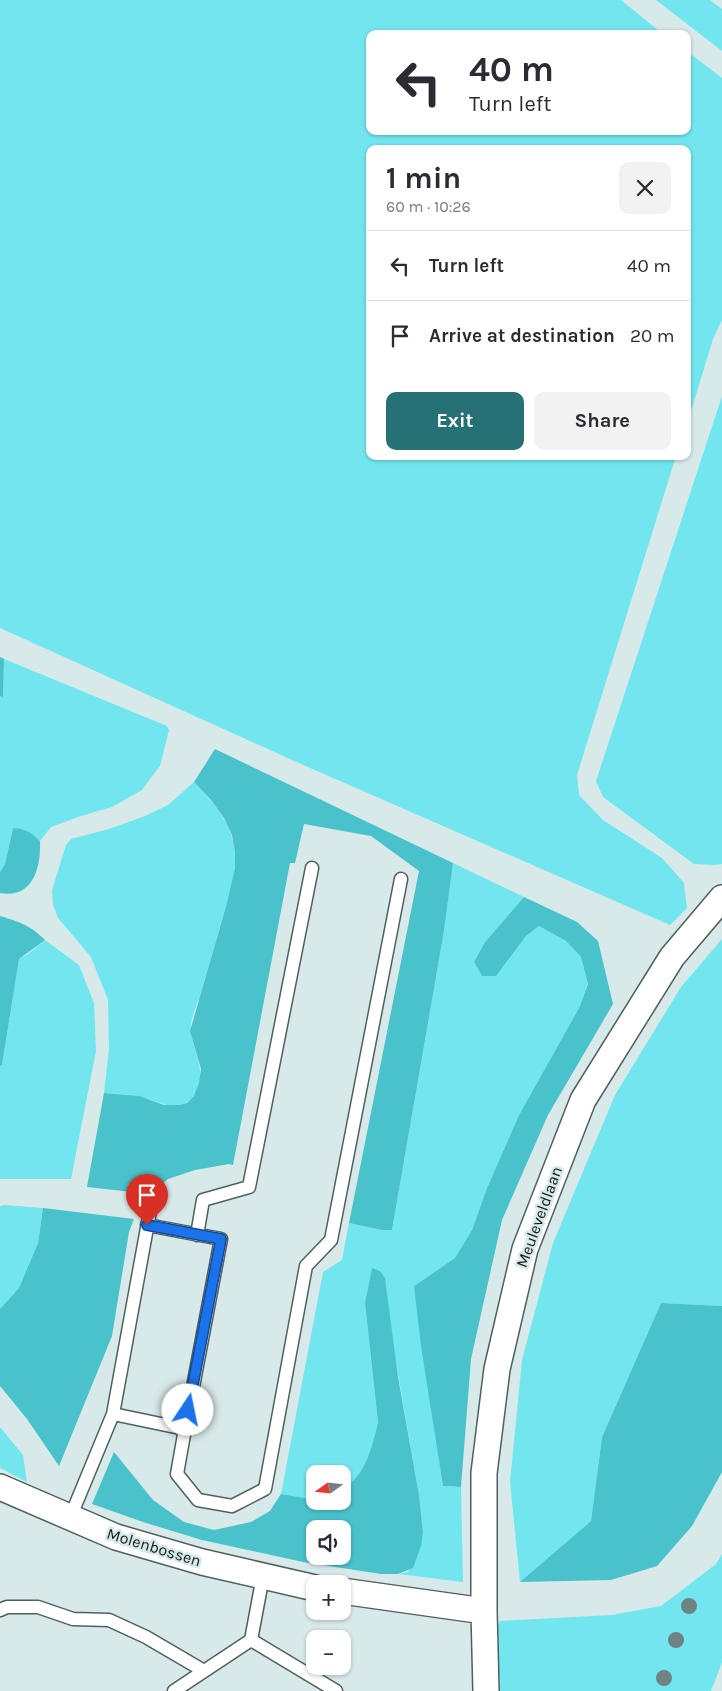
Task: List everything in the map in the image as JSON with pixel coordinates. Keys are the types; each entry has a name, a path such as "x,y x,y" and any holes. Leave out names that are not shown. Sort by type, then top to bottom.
{"street":[{"name":"Meuleveldlaan","path":"486,1691 484,1473 497,1368 525,1248 583,1100 672,957 722,898"},
{"name":"Molenbossen","path":"0,1487 70,1518 124,1539 202,1562 306,1586"},
{"path":"351,1592 484,1611"}],"lane":[{"path":"197,1235 203,1200 249,1187 312,868"},
{"path":"147,1225 221,1239 177,1474 198,1500 232,1506 265,1489 306,1266 331,1240 401,879"},
{"path":"70,1518 113,1414 151,1206"},
{"path":"113,1414 185,1429"},
{"path":"174,1691 251,1640 263,1576"},
{"path":"0,1610 7,1607 38,1607 73,1619 109,1620 146,1637 204,1672"},
{"path":"251,1640 336,1691"}],"shaded area":[{"path":"0,0 621,0 658,30 366,30 366,135 691,135 691,54 722,78 722,320 713,339 691,411 691,145 366,145 366,460 675,460 577,775 579,795 603,820 662,858 684,883 687,908 670,925 292,760 0,628"},
{"path":"656,0 710,0 722,9 722,51"},
{"path":"722,396 722,864 714,865 694,864 603,797 596,781"},
{"path":"0,657 4,659 3,697 0,696"},
{"path":"4,659 167,726 169,730 160,766 142,790 112,807 51,827 40,841 28,831 13,828 5,864 0,872 0,696 3,696"},
{"path":"215,749 453,863 444,931 392,1230 382,1230 349,1223 419,871 371,836 304,824 295,863 290,863 233,1165 229,1164 195,1170 168,1179 149,1194 87,1187 104,1093 140,1096 164,1105 180,1105 187,1103 194,1096 199,1083 201,1069 190,1031 227,903 235,868 232,835 224,818 211,800 194,782"},
{"path":"194,782 208,797 226,823 233,842 235,871 191,1024 191,1033 200,1068 199,1085 196,1094 189,1101 183,1105 170,1106 144,1097 104,1093 109,1049 108,1000 91,957 58,918 53,905 52,890 66,845 71,839 109,829 145,816 168,805"},
{"path":"13,828 28,831 40,841 39,861 33,879 27,886 11,894 0,893 0,872 5,864"},
{"path":"453,863 524,897 485,942 474,962 482,976 496,975 526,936 539,926 566,941 581,957 588,983 579,1008 519,1115 487,1188 472,1230 455,1258 414,1286 443,1486 461,1487 463,1582 398,1574 408,1572 423,1532 419,1495 380,1271 372,1269 365,1303 378,1422 367,1460 351,1483 351,1465 306,1465 306,1498 281,1494 323,1272 342,1260 349,1223 382,1230 392,1230 444,931"},
{"path":"524,897 577,922 598,941 613,1004 548,1115 502,1220 471,1359 461,1487 443,1486 421,1346 414,1286 455,1258 472,1230 487,1188 519,1115 579,1008 588,984 581,957 566,941 539,926 526,936 496,976 482,976 474,962 485,942"},
{"path":"0,916 24,925 45,940 19,959 2,1065 0,1066"},
{"path":"722,939 722,1306 661,1303 602,1437 591,1521 520,1582 510,1482 522,1360 553,1243 615,1095 681,987"},
{"path":"45,940 79,965 94,1003 96,1051 71,1179 0,1179 0,1066 2,1065 19,959"},
{"path":"0,1206 43,1208 38,1243 19,1288 0,1309"},
{"path":"43,1208 134,1219 129,1232 112,1336 59,1466 27,1419 0,1386 0,1309 19,1288 38,1243"},
{"path":"372,1268 380,1271 385,1278 398,1377 419,1495 423,1532 421,1546 413,1568 398,1574 381,1574 322,1565 351,1565 351,1520 306,1520 306,1562 202,1540 92,1504 114,1452 153,1500 184,1522 214,1530 251,1522 270,1511 281,1494 306,1498 306,1510 351,1510 351,1483 367,1460 378,1422 365,1303"},
{"path":"661,1303 722,1306 722,1472 692,1526 657,1566 611,1580 520,1582 591,1521 602,1437"},
{"path":"0,1427 23,1455 27,1482 0,1468"},
{"path":"722,1554 722,1662 711,1691 500,1691 497,1628 500,1621 612,1615 661,1606 716,1564"}],"route":[{"path":"147,1225 221,1239 188,1410"}]}
